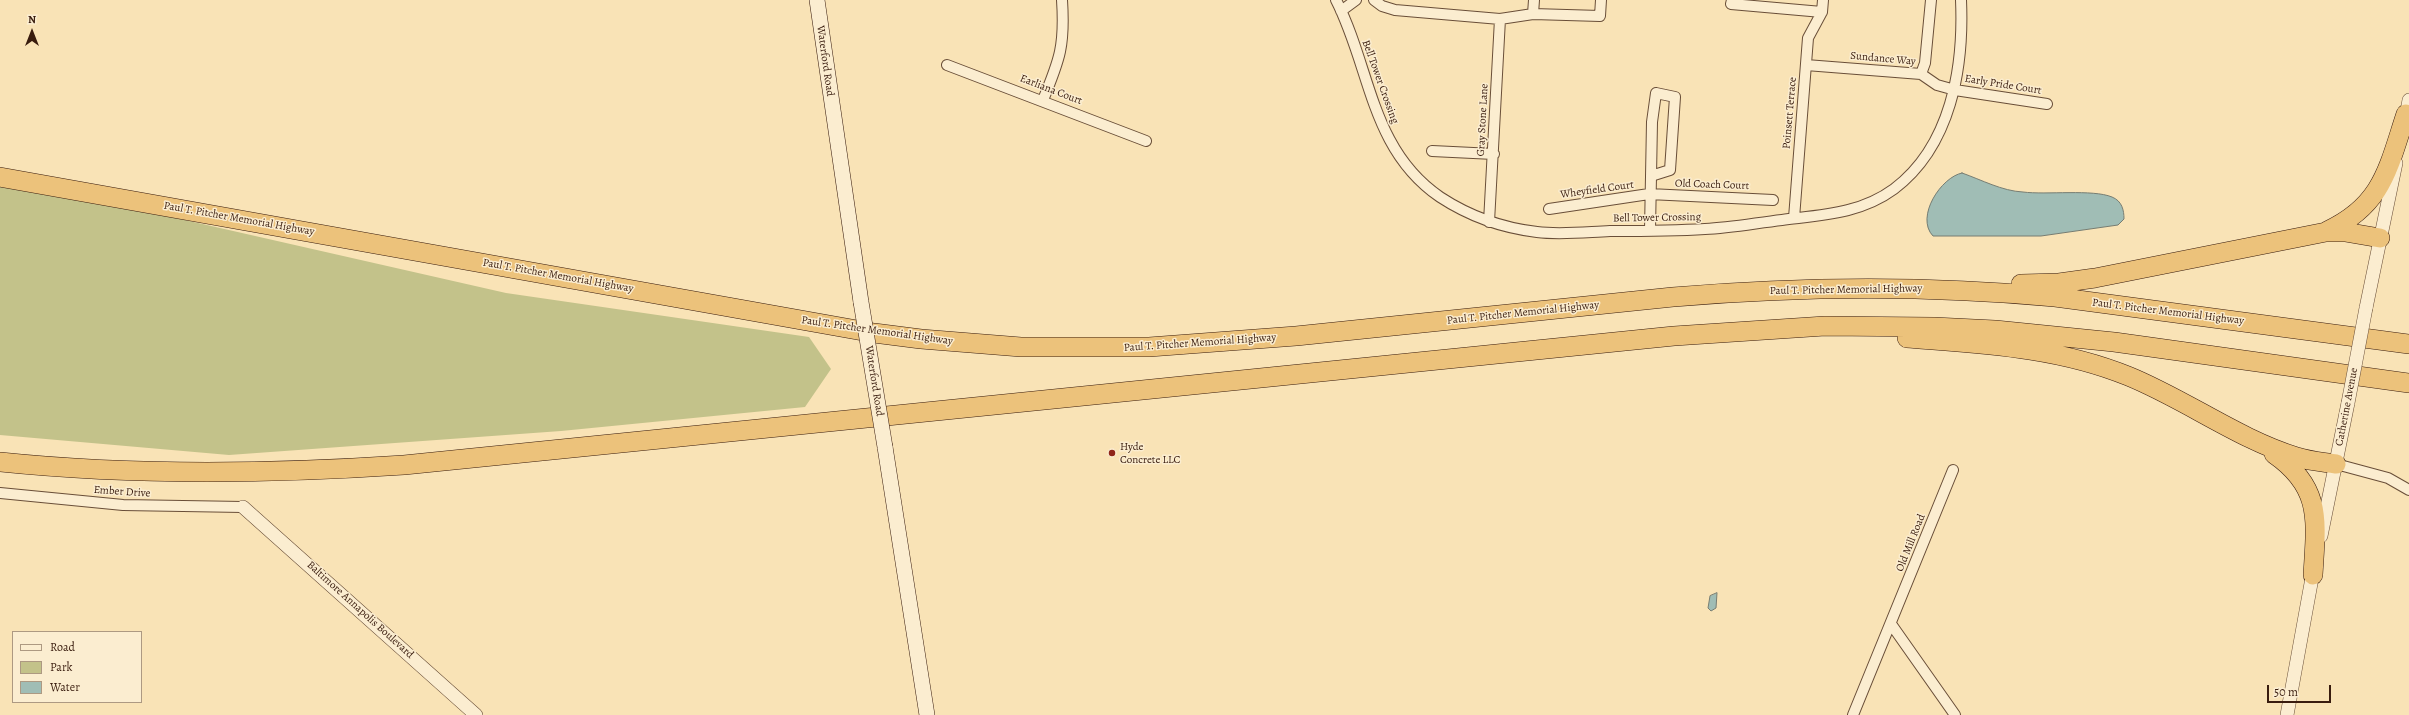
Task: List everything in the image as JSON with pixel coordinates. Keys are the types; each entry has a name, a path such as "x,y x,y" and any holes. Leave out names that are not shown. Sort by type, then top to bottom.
{"highway":[{"path":"2326,232 2346,223 2363,209 2376,193 2385,176 2408,107"},
{"name":"Paul T. Pitcher Memorial Highway","path":"0,176 874,333 921,339 1021,347 1093,349 1221,343 1673,297 1737,292 1861,287 1997,292 2055,297 2409,344"},
{"path":"1861,287 1934,282 2059,283 2095,278 2326,232 2345,232 2380,238"},
{"path":"1825,326 1859,334 2003,346 2062,356 2127,376 2243,433 2298,458 2336,464"},
{"path":"0,462 185,473 256,473 404,465 1674,336 1825,326 1934,327 2037,334 2409,383"},
{"path":"2243,433 2287,464 2298,474 2306,488 2316,522 2313,575"}],"main road":[{"name":"Waterford Road","path":"816,0 884,447 927,715"}],"street":[{"path":"1043,100 1060,60 1064,31 1062,0"},
{"name":"Bell Tower Crossing","path":"1336,0 1341,10 1379,121 1397,154 1418,180 1440,197 1489,222 1538,233 1707,229 1794,218 1827,216 1860,208 1894,189 1921,162 1944,126 1955,90 1962,18 1961,0"},
{"path":"1341,10 1356,0"},
{"path":"1374,0 1382,6 1395,10 1500,18 1534,14 1600,16 1602,0"},
{"path":"1534,0 1534,14"},
{"path":"1732,0 1731,4 1822,12"},
{"name":"Poinsett Terrace","path":"1794,218 1808,38 1822,12 1823,0"},
{"path":"1920,74 1925,63 1931,0"},
{"name":"Gray Stone Lane","path":"1489,222 1494,154 1500,18"},
{"name":"Earliana Court","path":"947,65 1043,100 1146,141"},
{"name":"Sundance Way","path":"1806,65 1920,74 1937,85 1955,90"},
{"name":"Early Pride Court","path":"1955,90 2047,104"},
{"path":"1650,230 1649,194 1651,176 1652,122 1656,93 1675,97 1670,170 1651,176"},
{"name":"Catherine Avenue","path":"2287,715 2366,308 2408,107"},
{"path":"1432,151 1494,154"},
{"name":"Old Coach Court","path":"1649,194 1773,200"},
{"name":"Wheyfield Court","path":"1549,209 1649,194"},
{"path":"2336,464 2388,478 2409,490"},
{"name":"Old Mill Road","path":"1853,715 1864,685 1892,624 1953,470"},
{"name":"Ember Drive","path":"0,493 123,506 243,507"},
{"name":"Baltimore Annapolis Boulevard","path":"243,507 476,715"},
{"path":"1892,624 1955,715"}],"green space":[{"path":"0,178 506,293 809,337 831,369 805,407 561,431 229,455 0,435"}],"water":[{"path":"1962,173 2007,190 2033,193 2093,193 2112,197 2120,203 2124,212 2124,219 2118,225 2041,236 1933,236 1928,228 1927,219 1933,199 1946,182 1954,176"},
{"path":"1717,593 1716,608 1711,611 1708,608 1710,596"}],"place":[{"name":"Hyde Concrete LLC","path":"1112,453"}]}
